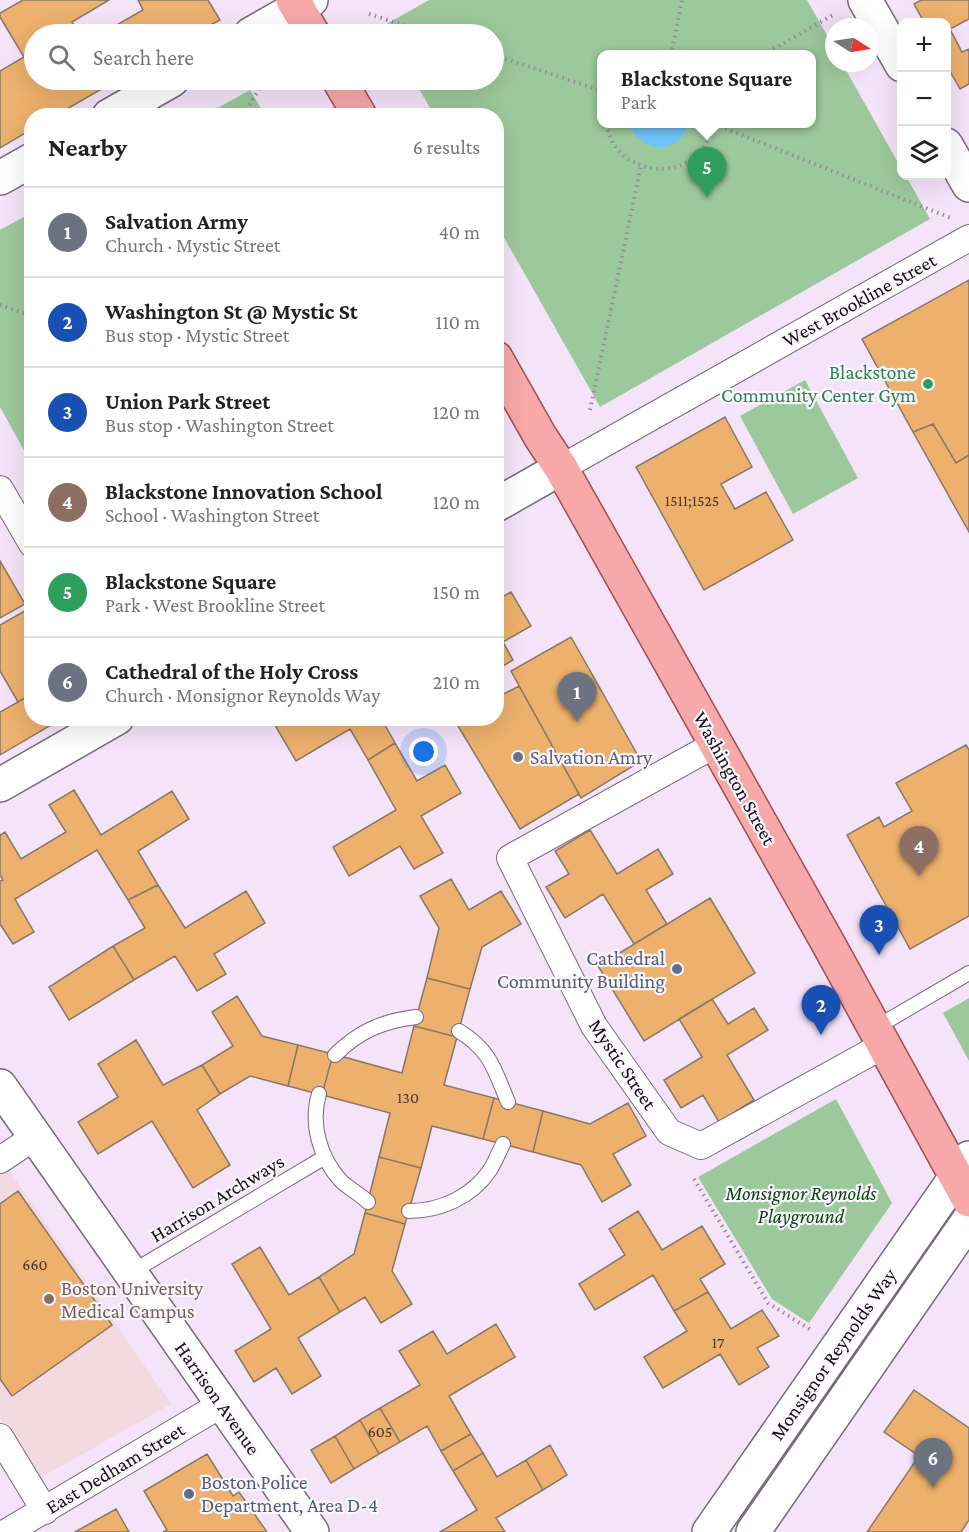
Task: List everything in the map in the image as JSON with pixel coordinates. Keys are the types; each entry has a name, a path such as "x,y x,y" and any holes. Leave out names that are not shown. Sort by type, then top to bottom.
{"main road":[{"path":"865,0 897,56"},
{"path":"274,24 304,11"},
{"path":"123,108 154,90"},
{"path":"345,90 355,108"},
{"path":"951,154 969,185"},
{"path":"0,178 24,164"},
{"name":"Washington Street","path":"504,372 561,468 880,1037 965,1178"},
{"path":"504,500 561,468"},
{"path":"0,785 103,726"},
{"name":"Harrison Avenue","path":"0,1086 312,1532"},
{"name":"Monsignor Reynolds Way","path":"709,1532 965,1178"},
{"name":"Monsignor Reynolds Way","path":"753,1532 969,1220"}],"street":[{"name":"West Brookline Street","path":"561,468 969,238"},
{"path":"0,489 24,530"},
{"name":"Mystic Street","path":"716,744 510,858 594,1026 669,1132 701,1146 880,1037"},
{"path":"0,1160 36,1136"},
{"name":"East Dedham Street","path":"7,1532 222,1404"},
{"path":"0,1437 45,1511"}],"lane":[{"path":"880,1037 969,973"},
{"path":"335,1055 353,1038 366,1030 380,1024 417,1017"},
{"path":"459,1031 482,1049 492,1062 508,1102"},
{"path":"319,1094 315,1113 317,1134 324,1157 342,1181 368,1202"},
{"path":"409,1211 432,1209 445,1205 474,1188 490,1170 503,1144"},
{"name":"Harrison Archways","path":"129,1273 324,1157"}],"path":[{"path":"672,50 682,0"},
{"path":"369,14 400,24"},
{"path":"770,50 833,15"},
{"path":"504,58 597,89"},
{"path":"247,108 259,90"},
{"path":"609,128 614,144 626,158 641,166 660,170 678,166 695,157 707,142 712,128"},
{"path":"723,128 952,219"},
{"path":"590,410 641,166"},
{"path":"0,305 24,313"},
{"path":"694,1179 768,1303 811,1330"}],"shaded area":[{"name":"Boston University Medical Campus","path":"0,1157 171,1404 35,1481 0,1418"}],"green space":[{"path":"429,0 807,0 825,32 825,72 847,72 897,161 897,180 908,180 930,219 600,407 504,237 504,108 430,108 420,90 504,90 504,24 387,24"},
{"path":"250,90 261,108 218,108"},
{"path":"24,217 24,450 0,407 0,230"},
{"path":"805,380 858,478 793,514 740,416"},
{"path":"969,998 969,1061 943,1013"},
{"name":"Monsignor Reynolds Playground","path":"836,1099 892,1203 809,1323 772,1299 698,1177"}],"water":[{"path":"630,128 686,128 676,142 660,147 642,141"}],"building":[{"path":"23,0 109,0 72,22 73,24 24,24 24,57 0,17 0,13"},
{"path":"138,0 208,0 220,20 213,24 118,24 143,10"},
{"path":"921,0 969,0 969,19 951,28 951,18 922,18 914,4"},
{"path":"951,31 962,52 969,49 969,84 960,89 951,73"},
{"path":"24,57 24,90 100,90 69,108 24,108 24,134 0,148 0,71"},
{"path":"969,280 969,455 956,463 933,424 913,432 862,339"},
{"path":"725,417 752,467 721,484 735,509 766,492 793,540 704,590 636,467"},
{"path":"933,424 956,463 969,455 969,532 913,432"},
{"path":"0,561 24,605 0,618"},
{"path":"511,592 531,626 504,641 504,596"},
{"path":"24,611 24,699 18,702 0,671 0,625"},
{"path":"571,637 641,761 581,798 511,671"},
{"path":"504,644 513,660 504,665"},
{"name":"Salvation Amry","path":"519,686 579,794 520,829 458,726 504,726 504,694"},
{"path":"24,698 24,726 49,726 0,755 0,712"},
{"path":"385,726 395,743 368,760 350,729 296,761 276,727"},
{"path":"395,743 417,781 445,765 461,793 421,816 443,853 414,869 400,846 349,876 333,847 396,810 368,760"},
{"path":"966,745 969,750 969,916 910,949 847,835 879,817 884,827 912,811 896,783"},
{"path":"74,790 101,835 172,791 189,819 138,851 158,885 128,900 97,850 15,899 34,932 13,944 0,924 0,881 3,880 0,875 0,835 5,832 21,859 66,832 49,805"},
{"path":"590,830 617,874 658,849 673,874 646,890 667,924 634,944 603,894 565,918 546,887 569,874 555,851"},
{"path":"451,879 469,910 501,891 521,924 482,947 470,989 427,978 439,928 420,896"},
{"path":"158,885 185,928 246,891 265,923 214,954 226,974 197,991 175,956 134,980 113,946 145,928 128,900"},
{"name":"Cathedral Community Building","path":"710,898 755,973 644,1041 598,966"},
{"path":"113,946 134,980 69,1020 49,987"},
{"path":"427,978 470,989 457,1037 414,1026"},
{"path":"237,996 262,1036 298,1045 288,1086 250,1076 220,1094 202,1065 233,1046 212,1012"},
{"path":"712,999 728,1024 754,1008 768,1030 727,1055 754,1100 719,1122 703,1095 681,1108 664,1080 702,1057 679,1019"},
{"path":"414,1026 457,1037 444,1085 494,1098 483,1139 432,1126 421,1168 379,1157 390,1113 322,1095 333,1054 402,1073"},
{"path":"136,1040 163,1085 202,1065 220,1094 197,1110 230,1165 193,1188 152,1121 98,1154 78,1122 118,1097 98,1064"},
{"path":"298,1045 333,1054 322,1095 288,1086"},
{"path":"494,1098 543,1111 533,1152 483,1139"},
{"path":"628,1103 646,1136 613,1154 631,1185 602,1202 581,1165 533,1152 543,1111 590,1124"},
{"path":"379,1157 421,1168 405,1224 365,1213"},
{"path":"18,1191 112,1325 12,1396 0,1379 0,1204"},
{"path":"638,1211 662,1250 702,1226 725,1264 700,1279 708,1292 674,1311 653,1275 595,1310 579,1284 625,1255 609,1229"},
{"path":"365,1213 405,1224 392,1271 412,1304 381,1323 365,1297 340,1312 319,1277 354,1254"},
{"path":"260,1247 289,1295 319,1277 340,1312 298,1338 321,1376 292,1394 276,1368 254,1382 235,1351 271,1329 232,1264"},
{"path":"708,1292 731,1329 762,1310 779,1336 757,1348 769,1367 739,1385 720,1354 663,1388 644,1357 687,1331 674,1311"},
{"path":"496,1324 515,1357 449,1396 471,1434 441,1451 427,1426 400,1442 380,1408 420,1385 399,1351 433,1331 447,1354"},
{"path":"914,1390 969,1428 969,1520 961,1532 867,1532 919,1456 884,1432"},
{"path":"380,1408 400,1442 379,1454 360,1420"},
{"path":"360,1420 379,1454 354,1469 335,1436"},
{"path":"471,1434 483,1453 453,1471 441,1451"},
{"path":"335,1436 354,1469 331,1483 311,1450"},
{"path":"550,1445 567,1475 543,1490 526,1460"},
{"path":"483,1453 497,1477 526,1460 543,1490 496,1518 505,1532 440,1532 477,1510 453,1471"},
{"name":"Boston Police Department, Area D-4","path":"207,1454 233,1496 239,1492 267,1532 163,1532 167,1530 144,1491"},
{"path":"116,1509 129,1532 75,1532"}],"place":[{"name":"Blackstone Square","path":"707,197"},
{"name":"Blackstone Community Center Gym","path":"928,384"},
{"name":"Salvation Army","path":"577,722"},
{"name":"Salvation Amry","path":"518,757"},
{"name":"Blackstone Innovation School","path":"919,876"},
{"name":"Union Park Street","path":"879,955"},
{"name":"Cathedral Community Building","path":"677,969"},
{"name":"Washington St @ Mystic St","path":"821,1035"},
{"name":"Boston University Medical Campus","path":"49,1299"},
{"name":"Cathedral of the Holy Cross","path":"933,1488"},
{"name":"Boston Police Department, Area D-4","path":"189,1494"}]}
